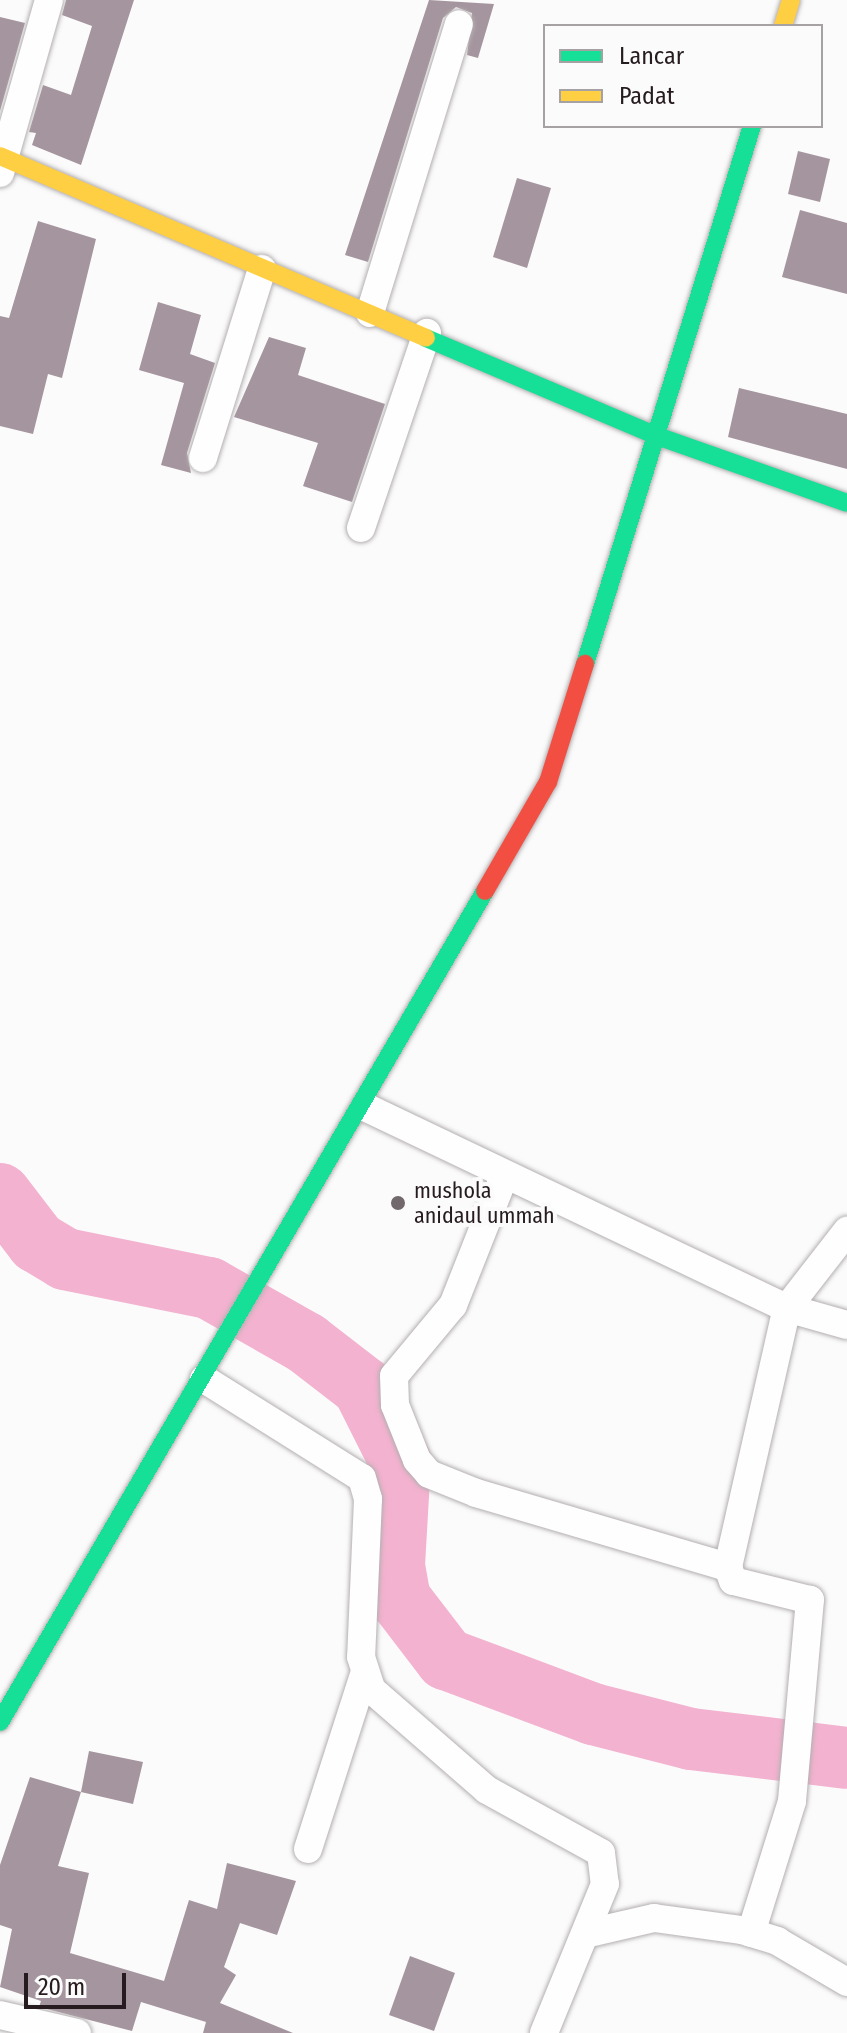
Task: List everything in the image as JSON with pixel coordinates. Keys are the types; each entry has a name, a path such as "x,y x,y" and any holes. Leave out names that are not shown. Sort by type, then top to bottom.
{"street":[{"path":"49,0 1,163 370,313 427,333 657,436 847,503"},
{"path":"784,24 791,0"},
{"path":"370,313 459,24"},
{"path":"0,1722 365,1107 548,782 751,128"},
{"path":"203,458 262,269"},
{"path":"361,528 427,333"},
{"path":"365,1107 503,1179 787,1308 847,1325"},
{"path":"503,1179 453,1305 392,1382 417,1460 429,1474 476,1493 728,1567"},
{"path":"751,1933 792,1801 810,1600 733,1581 728,1567 787,1308 847,1231"},
{"path":"211,1369 362,1478 368,1499 364,1675 308,1849"},
{"path":"364,1675 388,1707 487,1790 597,1849 607,1876 589,1933 544,2033"},
{"path":"589,1933 654,1918 751,1933 847,1982"},
{"path":"0,2015 77,2033"}],"building":[{"path":"66,0 134,0 81,165 32,145 36,133 29,132 43,85 71,95 92,26 62,15"},
{"path":"429,0 494,4 478,58 467,55 472,13 456,7 443,18 368,262 345,255"},
{"path":"0,17 25,23 0,111"},
{"path":"798,151 830,159 820,202 788,194"},
{"path":"517,178 551,188 527,268 493,257"},
{"path":"800,210 847,223 847,294 782,277"},
{"path":"38,221 96,239 62,378 48,374 33,434 0,426 0,316 9,318"},
{"path":"158,302 201,315 190,354 215,363 187,453 191,473 161,465 184,383 139,370"},
{"path":"269,337 306,348 298,375 385,404 352,502 303,486 318,443 234,417"},
{"path":"739,388 847,414 847,469 728,437"},
{"path":"89,1751 143,1762 133,1804 81,1792"},
{"path":"30,1777 81,1792 58,1866 89,1873 70,1953 164,1981 189,1900 217,1909 227,1863 296,1881 277,1935 240,1923 224,1967 236,1975 220,2003 293,2033 203,2033 206,2022 141,2002 132,2031 39,2007 41,2001 0,1987 12,1929 0,1925 0,1865"},
{"path":"410,1956 455,1973 434,2031 389,2015"}],"waterway":[{"path":"0,1194 37,1242 65,1259 209,1288 306,1343 363,1387 400,1461 394,1566 400,1599 446,1659 593,1714 691,1739 847,1758"}],"traffic: fast":[{"path":"585,664 751,128"},
{"path":"426,338 657,436 847,503"},
{"path":"0,1722 485,891"}],"traffic: slow":[{"path":"784,24 791,0"},
{"path":"0,156 426,338"}],"traffic: jam":[{"path":"485,891 548,782 585,664"}],"place":[{"name":"mushola anidaul ummah","path":"398,1203"}]}
